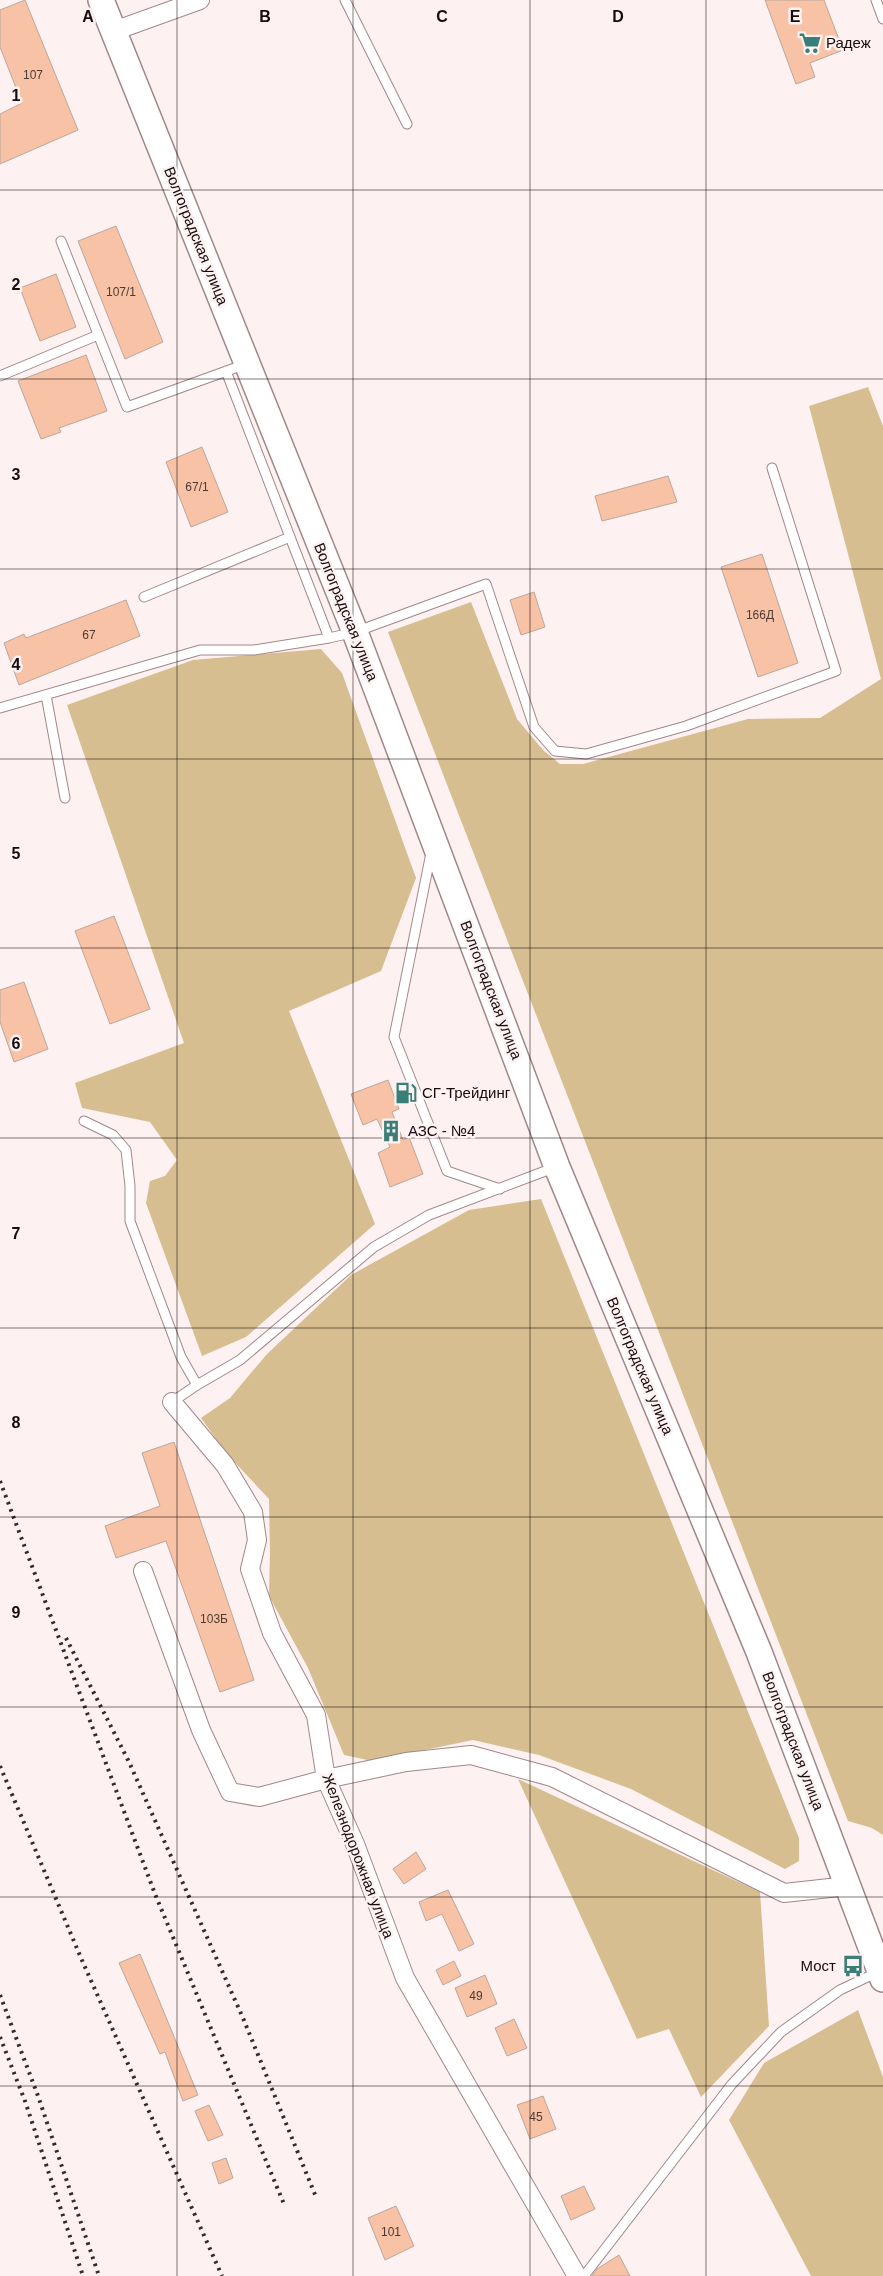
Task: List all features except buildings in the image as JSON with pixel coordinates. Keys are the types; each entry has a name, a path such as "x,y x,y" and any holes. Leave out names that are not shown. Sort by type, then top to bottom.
{"main road":[{"name":"Волгоградская улица","path":"100,0 114,31 236,367 355,632 557,1167 759,1652 882,1973"}],"street":[{"path":"114,31 200,0"},
{"name":"Железнодорожная улица","path":"172,1402 225,1465 254,1512 257,1540 250,1569 272,1633 316,1715 326,1779 355,1844 405,1978 577,2276"},
{"path":"143,1571 201,1730 230,1792 259,1797 326,1779 406,1762 471,1755 552,1777 784,1893 848,1886"}],"lane":[{"path":"345,0 407,124"},
{"path":"876,0 883,19"},
{"path":"61,241 127,407 236,367 290,537 329,638"},
{"path":"0,376 98,335"},
{"path":"0,708 200,650 254,650 355,632 486,584 534,727 556,750 586,754 686,726 836,671 772,468"},
{"path":"144,597 290,537"},
{"path":"46,695 65,798"},
{"path":"434,838 394,1037 447,1171 500,1189"},
{"path":"84,1121 113,1135 126,1150 130,1186 130,1221 181,1357 197,1385"},
{"path":"172,1402 240,1360 374,1247 429,1215 557,1167"},
{"path":"584,2276 732,2084 781,2032 840,1990 882,1973"}],"shaded area":[{"path":"868,387 883,426 883,1835 872,1828 848,1821 388,632 471,602 517,719 543,750 560,764 583,764 748,719 820,718 881,679 809,406"},
{"path":"321,649 342,673 416,878 381,971 289,1011 375,1224 246,1337 202,1356 146,1203 150,1181 165,1176 177,1160 150,1122 82,1108 75,1083 184,1043 67,705 193,660"},
{"path":"541,1199 799,1838 799,1861 785,1869 631,1789 539,1755 473,1740 372,1761 344,1755 308,1668 269,1596 269,1499 227,1454 201,1418 230,1398 267,1354 351,1275 469,1210"},
{"path":"518,1779 760,1892 769,2026 701,2097 669,2029 637,2039"},
{"path":"858,2010 883,2077 883,2276 811,2276 729,2120 764,2063"}],"railway":[{"path":"0,1481 155,1894 284,2204"},
{"path":"66,1638 129,1762 243,2018 316,2197"},
{"path":"0,1766 81,1958 222,2276"},
{"path":"0,1995 38,2096 99,2276"},
{"path":"0,2037 25,2101 83,2276"}],"place":[{"name":"Радеж","path":"810,43"},
{"name":"СГ-Трейдинг","path":"406,1093"},
{"name":"АЗС - №4","path":"391,1131"},
{"name":"Мост","path":"853,1966"}]}
